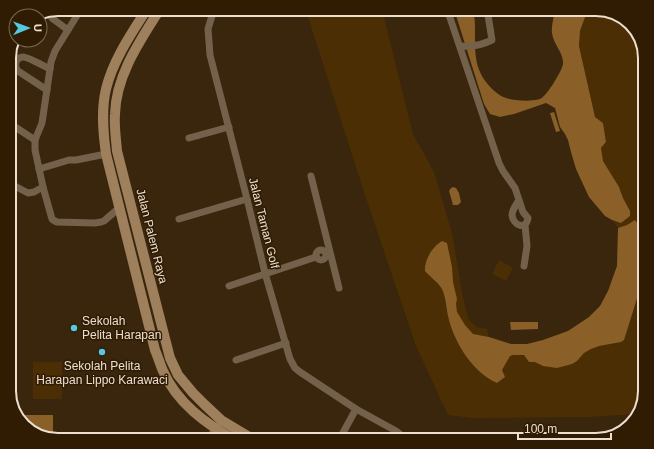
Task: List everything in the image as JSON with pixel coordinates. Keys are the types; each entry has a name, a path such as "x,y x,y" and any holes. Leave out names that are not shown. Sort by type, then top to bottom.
{"street":[{"path":"51,16 68,30"},
{"path":"75,16 55,51 51,62 42,123 35,140 35,150 43,187 52,219 56,221 101,222 120,208"},
{"name":"Jalan Palem Raya","path":"142,16 119,55 111,72 106,90 103,110 103,130 106,152 155,350 163,372 175,392 194,414 237,433"},
{"name":"Jalan Palem Raya","path":"156,16 133,54 122,77 115,112 117,151 170,358 178,375 218,425 228,433"},
{"name":"Jalan Taman Golf","path":"212,16 208,29 210,55 265,273 290,359 295,368 300,372 356,409 399,433"},
{"path":"450,16 463,46 499,163 515,188 523,212 528,218 525,225 527,246 524,266"},
{"path":"463,46 472,46 492,40 488,16"},
{"path":"16,61 25,57 50,69"},
{"path":"16,67 18,72 47,90"},
{"path":"189,138 229,127"},
{"path":"16,128 35,140"},
{"path":"39,169 69,160 76,160 106,152"},
{"path":"311,176 328,253 340,288"},
{"path":"16,186 28,193 34,192 43,187"},
{"path":"179,219 247,199"},
{"path":"518,200 512,216 515,223 525,225"},
{"path":"229,286 316,257 320,260 324,259 328,253"},
{"path":"236,360 286,343"},
{"path":"343,433 356,409"},
{"path":"212,433 218,425"}],"shaded area":[{"path":"384,16 413,134 434,172 452,233 462,293 468,318 476,327 487,329 489,337 511,344 527,344 568,331 589,317 600,306 608,291 617,266 618,228 612,220 621,222 630,211 619,187 603,161 601,148 606,142 603,123 595,117 579,46 580,31 585,16 602,16 610,18 628,30 636,44 638,58 638,397 634,410 631,414 588,417 472,418 448,415 416,346 364,192 308,17"},
{"path":"456,16 474,16 476,58 479,69 486,82 502,97 525,101 537,100 543,97 562,67 562,56 554,41 552,33 554,16 585,16 580,31 579,46 595,117 603,123 606,142 601,148 603,161 619,187 630,211 630,216 621,223 612,220 605,216 589,197 576,169 568,140 560,127 555,108 546,103 514,114 500,117 490,114 484,104"},
{"path":"554,112 560,131 556,132 550,113"},
{"path":"453,187 456,188 459,193 461,202 458,205 453,205 449,191"},
{"path":"635,220 637,223 638,295 624,340 591,349 572,364 557,368 543,366 535,362 529,362 524,355 510,356 502,370 505,377 497,383 480,372 472,364 460,346 451,326 442,289 425,271 426,262 432,250 439,243 442,241 447,243 457,299 457,312 465,325 473,334 511,344 527,344 568,331 589,317 600,306 608,291 617,266 618,228"},
{"path":"499,260 513,268 506,281 492,274"},
{"path":"510,322 538,322 538,329 511,330"},
{"path":"33,362 62,362 62,399 33,399"},
{"path":"24,415 53,415 52,433 39,429 30,423"}],"place":[{"name":"Sekolah Pelita Harapan","path":"74,328"},
{"name":"Sekolah Pelita Harapan Lippo Karawaci","path":"102,352"}]}
